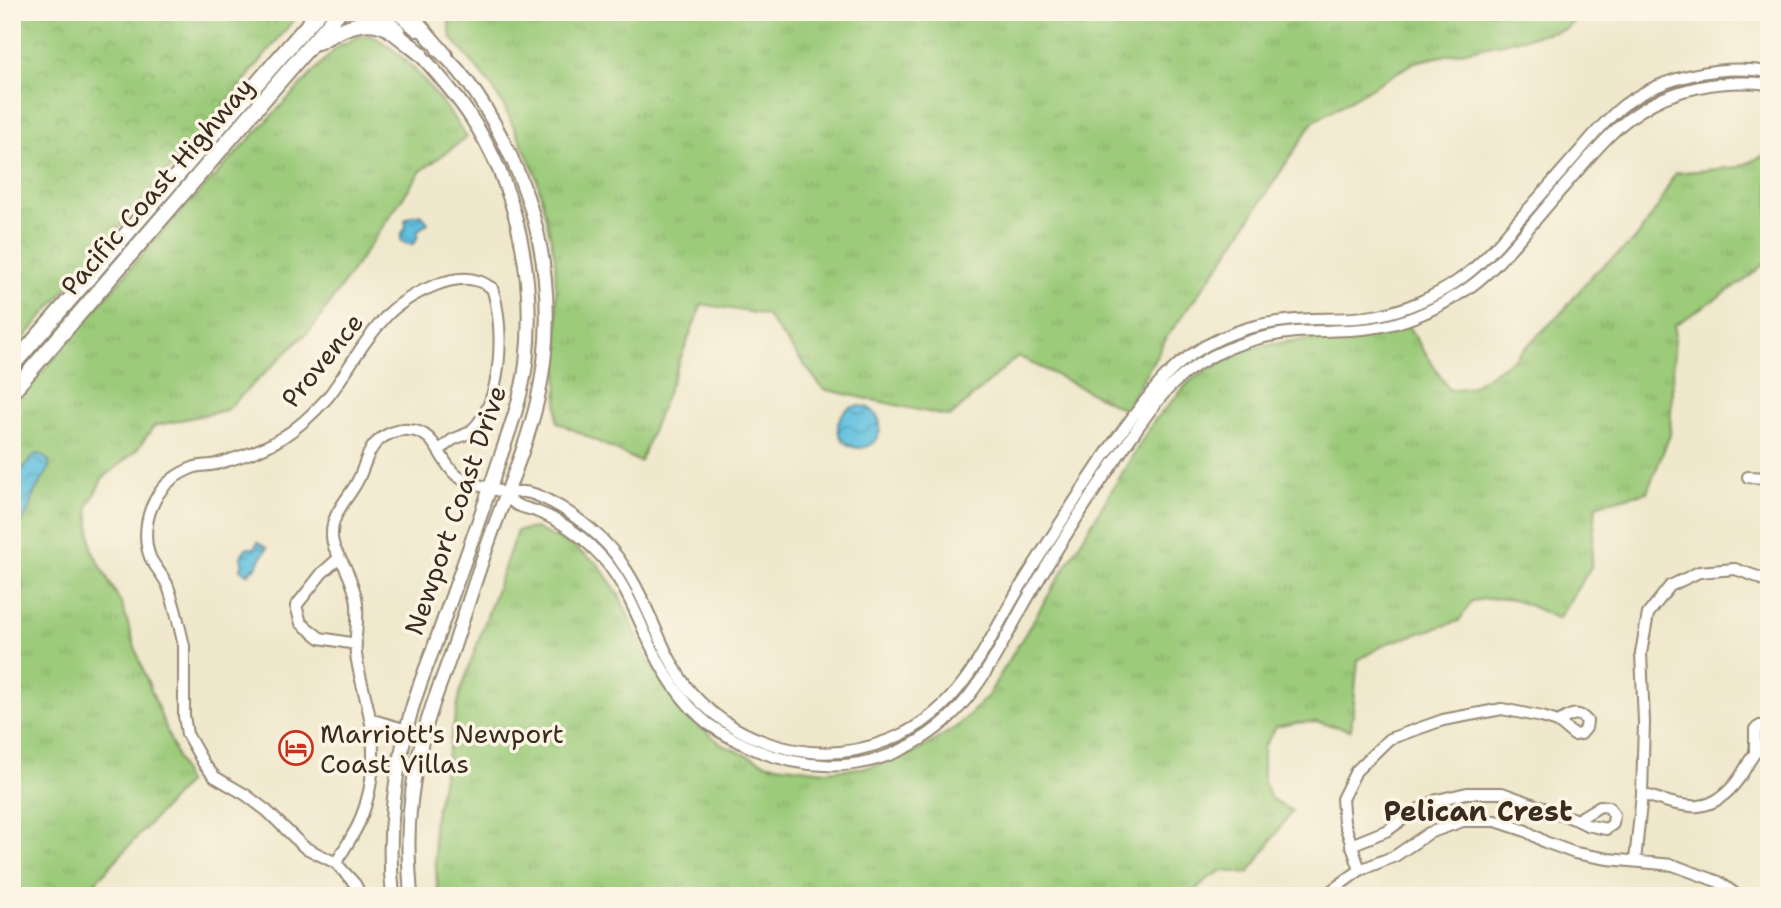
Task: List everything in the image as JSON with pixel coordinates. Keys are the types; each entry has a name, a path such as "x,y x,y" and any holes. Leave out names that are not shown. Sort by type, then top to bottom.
{"highway":[{"name":"Pacific Coast Highway","path":"12,366 319,12"},
{"name":"Pacific Coast Highway","path":"12,392 339,12"},
{"path":"408,12 444,55"},
{"path":"308,48 342,30 369,24 383,26 420,53"}],"main road":[{"name":"Newport Coast Drive","path":"377,12 405,37 453,91 490,151 514,211 523,248 529,305 526,366 513,423 411,710 398,766 391,848 393,896"},
{"name":"Newport Coast Drive","path":"397,12 444,55 470,85 502,137 523,182 538,231 547,304 543,370 532,421 431,708 417,766 410,811 411,896"}],"street":[{"path":"1560,182 1595,133 1624,106 1658,86 1694,75 1727,70 1769,72"},
{"path":"336,863 358,827 371,783 373,734 357,659 357,603 352,584 331,538 335,516 379,439 402,430 417,431 429,437 447,464 461,478 507,495 517,506 540,512 568,527 596,550 613,569 644,633 669,670 680,695 707,722 735,741 776,758 815,766 878,760 929,735 960,708 982,680 1136,412 1169,381 1181,362 1210,344 1245,329 1285,321 1404,314 1418,309 1485,259 1560,182 1638,112 1670,96 1703,86 1733,82 1769,84"},
{"name":"Provence","path":"361,896 355,884 336,863 304,848 267,811 246,795 215,778 194,750 187,734 184,716 184,646 166,583 150,556 147,525 155,499 166,483 180,473 197,466 213,465 248,454 278,441 303,423 327,398 369,337 394,309 435,285 458,279 477,280 492,288 498,306 498,371 490,405 471,431 452,440 439,451"},
{"path":"1748,477 1769,478"},
{"path":"339,558 322,573 296,606 301,623 320,638 356,644"},
{"path":"1636,861 1642,794 1644,722 1641,653 1648,614 1670,586 1699,572 1735,569 1769,583"},
{"path":"1360,870 1344,822 1342,799 1356,771 1389,739 1443,720 1502,709 1558,722"},
{"path":"371,723 376,721 407,730"},
{"path":"1755,753 1755,729 1769,725"},
{"path":"1642,794 1677,805 1694,807 1709,804 1722,798 1735,784 1755,753 1769,745"},
{"path":"1351,845 1388,830 1410,814 1437,800 1467,793 1503,793 1577,820"},
{"path":"1324,896 1360,870 1395,856 1429,833 1462,821 1496,821 1575,853 1673,865 1719,882 1738,896"}],"green space":[{"path":"12,12 300,12 228,101 12,352"},
{"path":"447,12 1584,12 1565,29 1415,62 1313,122 1223,260 1167,337 1125,410 1018,356 950,417 823,389 766,315 702,304 640,462 557,422 555,257 536,174 504,106 490,84 451,37"},
{"path":"370,35 398,53 411,66 467,137 421,171 314,326 226,410 154,426 136,451 102,479 88,507 92,550 122,605 139,659 187,783 90,888 92,896 12,896 12,407 158,236 337,47 357,37"},
{"path":"1769,153 1769,259 1747,279 1675,325 1670,435 1647,492 1596,505 1591,567 1558,619 1507,599 1472,601 1459,621 1388,643 1358,660 1351,730 1317,722 1276,727 1263,748 1263,780 1271,799 1292,811 1249,873 1221,871 1189,896 848,896 843,889 802,890 797,896 438,896 433,826 460,693 517,531 535,528 572,546 598,564 619,595 645,654 665,688 694,722 723,745 768,764 825,771 870,767 918,751 959,725 987,697 1153,422 1191,380 1245,349 1291,341 1347,338 1408,326 1449,390 1471,387 1515,358 1564,310 1593,274 1635,240 1657,208 1675,173 1739,167"}],"water":[{"path":"421,214 428,223 418,230 417,239 413,244 401,241 406,227 405,220"},
{"path":"859,406 874,412 880,427 874,442 859,448 844,442 838,427 844,412"},
{"path":"40,454 49,461 49,469 35,491 28,512 12,537 12,474 24,468 34,455"},
{"path":"258,542 267,548 255,569 248,575 240,569 243,564 241,559 246,548 254,548"},
{"path":"12,563 21,579 22,593 19,622 12,642"}],"place":[{"name":"Marriott's Newport Coast Villas","path":"296,748"}],"district":[{"name":"Pelican Crest","path":"1478,811"}]}
